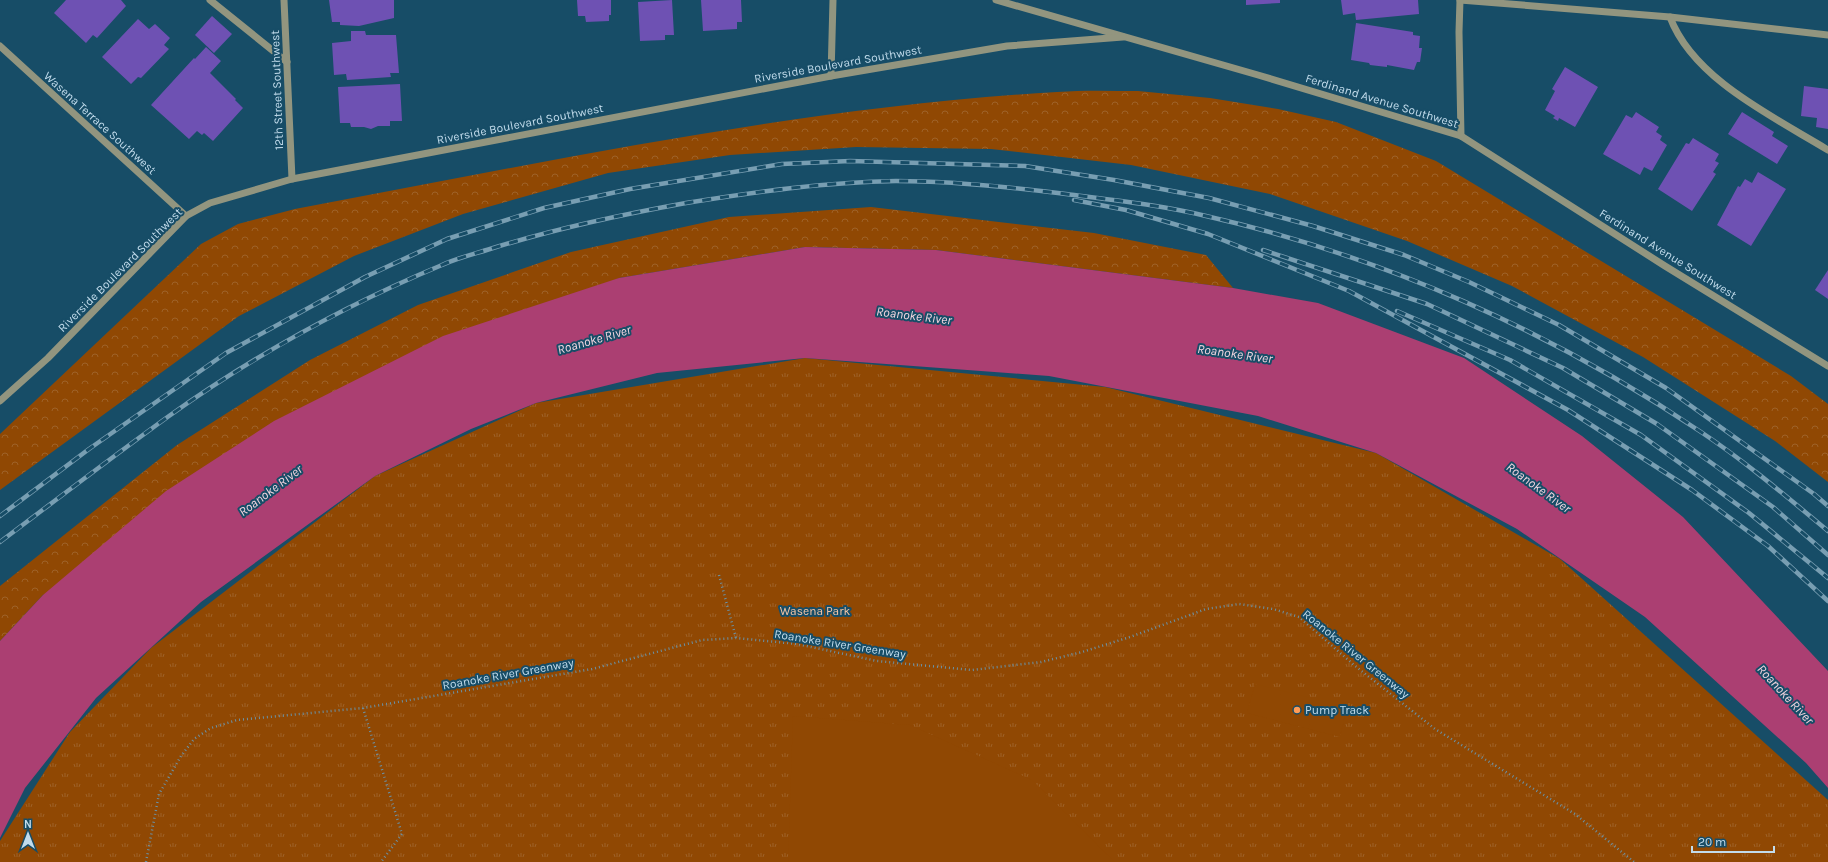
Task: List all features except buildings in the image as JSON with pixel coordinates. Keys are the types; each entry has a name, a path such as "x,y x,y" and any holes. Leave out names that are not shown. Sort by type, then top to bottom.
{"street":[{"path":"210,0 287,62"},
{"name":"12th Street Southwest","path":"284,0 292,179"},
{"path":"831,76 833,0"},
{"name":"Ferdinand Avenue Southwest","path":"996,0 1258,75 1461,136 1665,266 1828,366"},
{"path":"1461,136 1459,32 1460,0 1670,17 1828,35"},
{"path":"1670,17 1675,30 1688,49 1715,76 1745,99 1828,150"},
{"name":"Riverside Boulevard Southwest","path":"0,401 48,358 186,216 210,202 292,179 831,76 1007,46 1123,37"},
{"name":"Wasena Terrace Southwest","path":"0,46 186,216"}],"path":[{"path":"719,575 736,638"},
{"name":"Roanoke River Greenway","path":"146,862 159,794 181,756 194,739 211,728 237,720 363,708 592,669 702,640 736,638 797,644 877,661 972,670 1041,662 1082,652 1130,637 1206,609 1239,604 1273,609 1299,617 1354,665 1435,729 1575,814 1634,862"},
{"path":"363,708 402,834 381,862"}],"green space":[{"path":"1067,91 1138,91 1210,98 1278,109 1336,122 1436,161 1791,376 1828,404 1828,482 1775,441 1643,357 1512,286 1407,241 1270,194 1131,165 991,149 856,147 730,155 608,173 463,214 354,256 239,316 0,490 0,434 201,244 238,224 295,209 484,173 674,138 769,123 961,99"},
{"path":"871,207 1094,233 1206,255 1233,288 936,250 805,247 619,278 43,595 0,641 0,586 177,445 310,360 418,305 571,252 729,217"},
{"name":"Wasena Park","path":"805,358 1105,387 1376,453 1560,559 1828,800 1828,862 0,862 0,841 70,732 151,648 375,476 536,403"},
{"name":"Pump Track","path":"1255,684 1347,707 1340,737 1247,713"},
{"path":"793,716 910,725 1032,780 1115,862 788,862"}],"water":[{"name":"Roanoke River","path":"805,247 936,250 1233,288 1318,303 1464,358 1582,436 1683,517 1828,671 1828,788 1806,763 1645,617 1517,529 1376,453 1258,416 1049,376 805,358 657,373 536,403 471,429 375,476 201,602 96,698 25,788 0,838 0,641 43,595 166,491 274,421 443,336 619,278"}],"railway":[{"path":"0,516 89,449 226,353 365,277 447,239 544,208 630,189 782,164 850,161 1025,166 1114,180 1209,198 1313,226 1404,255 1469,282 1559,325 1666,388 1814,494 1828,506"},
{"path":"0,542 169,416 233,373 336,314 407,280 448,263 466,256 562,229 686,203 790,188 843,183 896,181 960,183 1045,191 1171,209 1206,216 1272,233 1336,252 1400,275 1463,301 1525,330 1585,361 1644,395 1734,455 1828,531"},
{"path":"1074,200 1126,210 1208,234 1349,291 1568,410 1692,490 1768,546 1828,601"},
{"path":"1263,250 1427,304 1563,368 1657,424 1773,507 1828,555"},
{"path":"1397,311 1510,360 1641,435 1749,513 1828,578"}],"place":[{"name":"Pump Track","path":"1297,710"}]}
